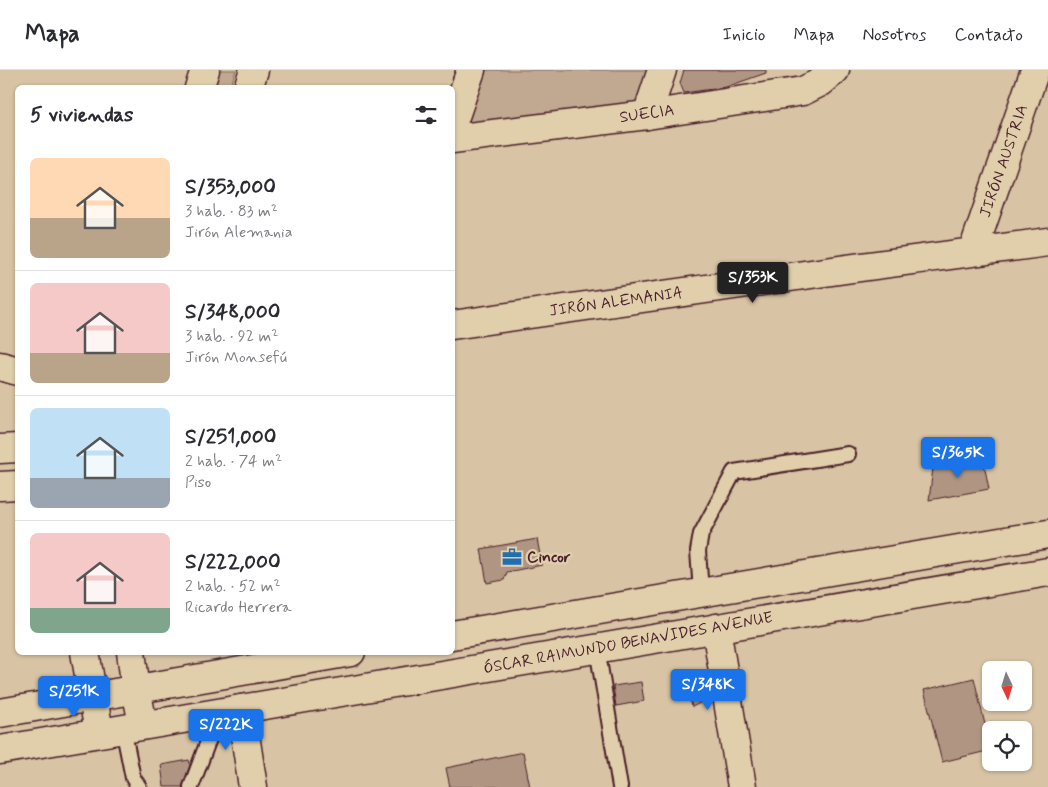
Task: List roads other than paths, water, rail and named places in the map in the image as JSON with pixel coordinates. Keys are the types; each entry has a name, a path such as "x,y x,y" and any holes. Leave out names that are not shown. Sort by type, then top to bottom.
{"main road":[{"path":"200,85 205,70"},
{"path":"455,116 471,70"},
{"path":"647,115 662,70"},
{"name":"SUECIA","path":"455,139 647,115 803,91 821,82 835,70"},
{"name":"JIRÓN AUSTRIA","path":"973,251 1035,70"},
{"name":"JIRÓN ALEMANIA","path":"455,325 1048,242"},
{"path":"0,366 15,370"},
{"path":"0,449 15,448"},
{"path":"0,486 15,485"},
{"path":"455,634 1048,534"},
{"name":"ÓSCAR RAIMUNDO BENAVIDES AVENUE","path":"0,750 1048,572"},
{"path":"716,628 742,787"},
{"path":"85,655 92,697 122,728 136,689 131,655"},
{"path":"0,713 334,655"},
{"path":"230,711 252,787"}],"lane":[{"path":"701,592 698,551 701,534 734,472 848,454"},
{"path":"597,648 620,787"},
{"path":"191,787 230,711"},
{"path":"122,728 133,778 139,787"}],"place":[{"name":"Cincor","path":"512,557"}]}
